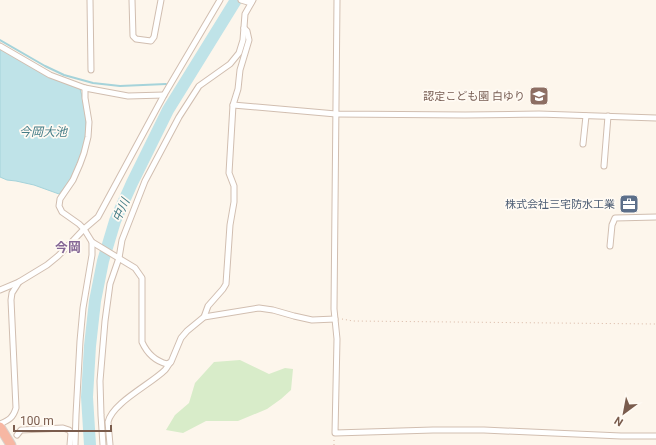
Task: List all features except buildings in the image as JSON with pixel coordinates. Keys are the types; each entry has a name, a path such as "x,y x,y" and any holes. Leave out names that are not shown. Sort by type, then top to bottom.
{"highway":[{"path":"0,426 10,445"}],"street":[{"path":"90,0 91,70"},
{"path":"132,0 133,36 136,39 151,41 154,37 161,0"},
{"path":"0,290 19,282 47,265 98,217 164,95 220,0"},
{"path":"103,445 100,381 105,321 110,284 119,258 122,240 145,181 179,117 199,86 230,64 239,53 243,40 245,14 250,2 241,0"},
{"path":"337,0 334,309 337,339 335,434 433,430 484,430 621,436 656,436"},
{"path":"204,317 208,306 226,284 230,225 234,202 234,186 230,173 233,105 238,89 240,70 249,40 247,31 244,28"},
{"path":"0,46 50,75 86,88 128,96 164,95"},
{"path":"86,88 85,98 89,122 88,137 80,164 73,180 60,199 59,206 62,212 84,229 93,243 135,268 142,278 142,342 145,349 160,362 167,364 170,362"},
{"path":"233,105 336,114 539,114 656,118"},
{"path":"583,144 586,116"},
{"path":"604,166 608,116"},
{"path":"610,246 612,225 615,218 656,217"},
{"path":"76,445 80,341 83,308 93,243"},
{"path":"0,426 14,415 16,408 11,300 12,293 19,282"},
{"path":"110,445 108,418 122,404 165,370 181,338 204,317 258,308 273,310 312,320 335,319"},
{"path":"17,435 22,430 63,428 69,430 71,433 70,445"}],"path":[{"path":"335,319 353,321 656,324"}],"green space":[{"path":"240,360 269,374 285,368 293,369 291,390 267,409 238,421 206,421 183,433 166,430 175,415 189,403 195,383 214,362"}],"water":[{"name":"今岡大池","path":"0,48 49,77 80,89 86,121 84,142 80,159 74,174 59,194 34,185 7,180 0,177"}],"waterway":[{"name":"中川","path":"90,445 87,397 90,346 95,301 103,261 115,221 168,110 236,0"},
{"path":"0,40 45,66 64,75 93,83 120,86 166,84"},
{"name":"中川","path":"179,84 185,83"}],"place":[{"name":"認定こども園 白ゆり","path":"539,96"},
{"name":"株式会社三宅防水工業","path":"629,204"}],"district":[{"name":"今岡","path":"68,247"}]}
